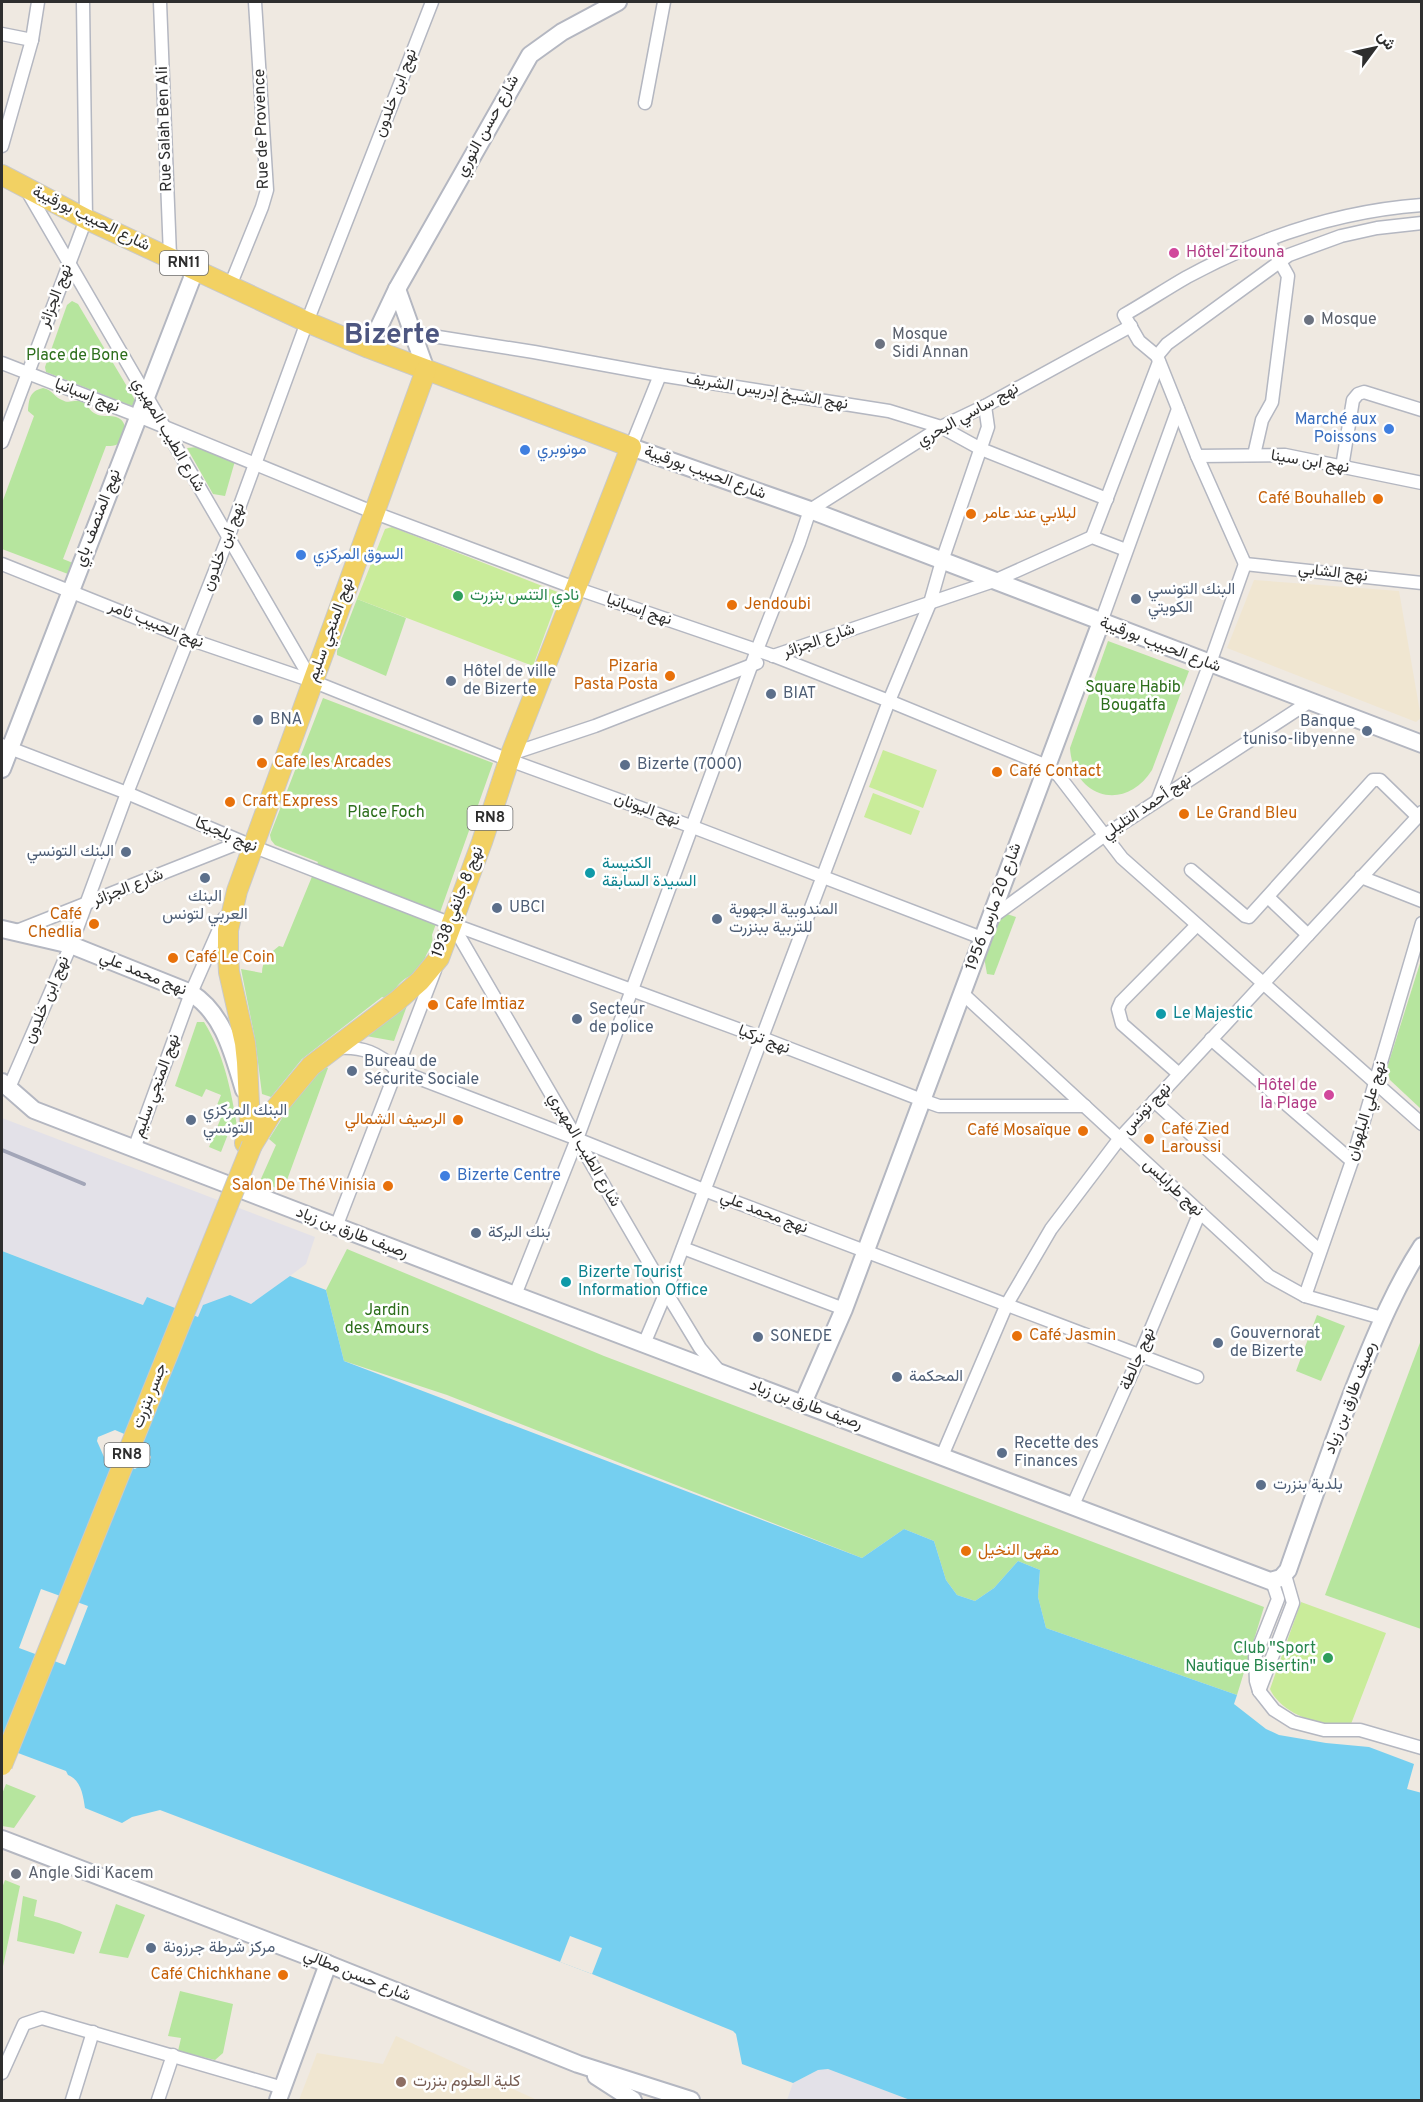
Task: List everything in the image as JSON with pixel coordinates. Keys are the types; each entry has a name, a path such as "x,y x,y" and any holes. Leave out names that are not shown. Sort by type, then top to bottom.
{"main road":[{"name":"شارع الحبيب بورقيبة","path":"2,175 87,219 196,268 307,322 426,370 631,447"},
{"name":"نهج المنجي سليم","path":"252,1130 245,1042 229,972 228,953 228,930 246,844 312,681 426,370"},
{"name":"نهج 8 جانفي 1938","path":"252,1130 311,1066 397,1001 420,981 439,958 510,757 631,447"},
{"name":"جسر بنزرت","path":"2,1745 252,1130"},
{"name":"جسر بنزرت","path":"2,1765 252,1130"}],"street":[{"path":"2,146 32,40 38,2"},
{"path":"83,2 87,219"},
{"name":"Rue Salah Ben Ali","path":"160,2 170,256"},
{"name":"Rue de Provence","path":"230,286 267,190 255,2"},
{"name":"نهج ابن خلدون","path":"5,1086 70,945 256,465 307,322 432,2"},
{"name":"شارع حسن النوري","path":"369,348 397,289 530,55 562,32 618,2"},
{"path":"645,103 664,2"},
{"path":"2,34 32,40"},
{"name":"شارع الطيب المهيري","path":"26,188 312,681"},
{"name":"نهج ساسي البحري","path":"810,510 941,427 985,406 1128,321 1188,277 1268,240 1334,219 1397,207 1422,205"},
{"name":"نهج الجزائر","path":"2,442 87,219"},
{"path":"1126,550 1092,537 1158,359 1167,344 1289,255 1341,236 1377,228 1422,224"},
{"path":"1254,455 1262,420 1272,402 1288,276 1268,240"},
{"name":"نهج المنصف باي","path":"2,769 6,746 70,590 196,268"},
{"path":"397,289 426,370"},
{"path":"1128,321 1139,341 1158,359 1197,456 1245,564 1158,799"},
{"name":"نهج الشيخ إدريس الشريف","path":"413,333 889,411 941,427 981,449 1107,500"},
{"name":"نهج إسبانيا","path":"2,363 375,513 575,588 774,656 1047,766"},
{"path":"631,447 660,375"},
{"path":"1342,467 1353,400 1358,393 1364,392 1422,410"},
{"path":"644,1344 683,1248 890,701 930,603 988,427 985,406"},
{"name":"شارع 20 مارس 1956","path":"803,1403 844,1309 1101,622 1178,409"},
{"name":"شارع الحبيب بورقيبة","path":"631,447 810,510 1422,744"},
{"name":"نهج ابن سينا","path":"1197,456 1285,455 1422,483"},
{"path":"515,1295 578,1139 631,990 810,510"},
{"name":"شارع الجزائر","path":"510,757 774,656 994,581 1092,537"},
{"name":"نهج الحبيب ثامر","path":"2,564 189,639 312,681"},
{"name":"نهج الشابي","path":"1245,564 1422,583"},
{"name":"نهج اليونان","path":"312,681 982,938"},
{"name":"نهج أحمد التليلي","path":"990,918 1158,799 1309,702"},
{"name":"نهج بلجيكا","path":"6,746 127,793 246,844 452,924"},
{"path":"1047,766 1059,776 1122,858 1422,1124"},
{"path":"1191,870 1249,917 1373,780 1380,780 1419,814"},
{"name":"نهج تونس","path":"942,1456 1007,1304 1051,1229 1120,1138 1419,814"},
{"name":"شارع الجزائر","path":"8,930 86,904 246,844"},
{"path":"1361,877 1422,901"},
{"name":"نهج المنجي سليم","path":"134,1149 191,993 237,891"},
{"path":"1268,897 1308,935"},
{"name":"نهج علي البلهوان","path":"1305,1296 1352,1161 1422,923"},
{"name":"شارع الطيب المهيري","path":"452,924 666,1292 700,1348 721,1373"},
{"name":"نهج تركيا","path":"452,924 939,1106 1085,1106"},
{"path":"1179,1074 1122,1024 1118,1009 1121,1002 1197,925"},
{"path":"8,930 70,945"},
{"name":"نهج محمد علي","path":"70,945 191,993 200,999 217,1018 233,1054 252,1130"},
{"path":"336,1227 439,958"},
{"name":"نهج طرابلس","path":"962,993 1269,1276 1305,1296 1382,1318"},
{"path":"1211,1039 1352,1161"},
{"name":"نهج محمد علي","path":"335,1048 350,1047 368,1050 386,1060 397,1070 704,1190 1197,1377"},
{"name":"رصيف طارق بن زياد","path":"5,1086 34,1110 644,1344 1074,1505 1265,1580 1279,1578 1382,1318 1409,1265 1422,1246"},
{"path":"1154,1101 1320,1251"},
{"name":"نهج جالطة","path":"1074,1505 1200,1212"},
{"path":"683,1248 844,1309"},
{"path":"1279,1578 1278,1599 1255,1657 1256,1681 1259,1691 1274,1710 1293,1722 1324,1730 1360,1730 1422,1748"},
{"name":"شارع حسن مطالي","path":"2,1839 328,1964 578,2064"},
{"path":"2,2073 24,2024 42,2018 173,2055 280,2094 328,1964"},
{"path":"72,2100 93,2032"},
{"path":"158,2100 173,2055"},
{"path":"578,2064 633,2100"},
{"path":"578,2064 692,2100"}],"shaded area":[{"path":"1254,580 1399,591 1421,718 1416,722 1227,648"},
{"path":"2,1118 315,1237 306,1264 251,1305 198,1317 147,1297 144,1305 2,1251"},
{"name":"كلية العلوم بنزرت","path":"396,2036 537,2100 299,2100 317,2053 383,2064"},
{"path":"828,2069 910,2100 787,2100 793,2083 818,2070"}],"green space":[{"name":"Place de Bone","path":"72,301 78,304 135,400 132,406 46,372 45,367 67,305"},
{"path":"43,388 64,401 82,402 98,415 120,419 126,430 121,442 106,446 63,559 73,563 68,574 2,549 2,503 34,416 28,411 31,396 38,389"},
{"path":"207,446 235,461 225,496 213,494 187,448"},
{"name":"نادي التنس بنزرت","path":"392,527 560,593 533,666 357,599 385,529"},
{"path":"357,599 406,618 386,676 337,655"},
{"name":"Square Habib Bougatfa","path":"1108,641 1189,671 1152,770 1141,783 1128,792 1115,795 1102,794 1090,788 1080,779 1073,765 1070,748"},
{"name":"Place Foch","path":"323,698 493,763 432,935 432,944 419,971 402,981 393,993 385,998 382,997 302,1059 271,1097 262,1094 255,1039 241,969 262,973 267,957 279,946 283,947 318,862 275,845 270,835"},
{"path":"883,750 937,770 923,808 869,787"},
{"path":"873,793 920,811 911,835 864,817"},
{"path":"1007,914 1016,917 994,975 987,974 984,957 1000,919"},
{"path":"1421,960 1421,1109 1390,1080 1387,1068"},
{"path":"408,1003 394,1041 366,1036"},
{"path":"197,1022 204,1022 217,1047 226,1073 235,1113 237,1126 230,1129 221,1152 209,1147 225,1108 217,1105 221,1095 206,1089 202,1097 175,1086"},
{"path":"323,1066 328,1068 283,1191 260,1181 276,1145 269,1139 291,1104"},
{"name":"Jardin des Amours","path":"347,1249 604,1356 1264,1607 1237,1695 1046,1628 1038,1597 1040,1570 1018,1561 994,1588 975,1601 957,1595 946,1580 934,1541 904,1529 862,1558 447,1395 344,1361 326,1290"},
{"path":"1317,1315 1345,1326 1321,1381 1296,1371"},
{"path":"1421,1340 1421,1629 1325,1595"},
{"name":"Club \"Sport Nautique Bisertin\"","path":"1301,1602 1386,1633 1351,1724 1319,1723 1302,1717 1279,1702 1270,1689"},
{"path":"6,1784 36,1796 14,1828 2,1826 2,1794"},
{"path":"5,1880 20,1886 2,1971 2,1888"},
{"path":"23,1896 37,1900 34,1916 82,1932 74,1954 17,1941"},
{"path":"116,1904 145,1915 128,1958 99,1953"},
{"path":"180,1991 233,2004 223,2053 215,2060 178,2051 181,2038 168,2036"}],"water":[{"path":"2,1251 143,1305 147,1297 198,1317 203,1305 230,1295 251,1304 290,1276 326,1290 344,1361 862,1558 904,1529 934,1541 946,1580 957,1595 975,1601 994,1588 1018,1561 1040,1570 1038,1597 1046,1628 1237,1695 1234,1704 1266,1729 1279,1735 1369,1747 1414,1764 1407,1789 1422,1793 1421,2100 910,2100 828,2069 818,2070 793,2083 742,2064 736,2034 733,2031 592,1974 160,1810 132,1817 122,1823 85,1808 79,1784 66,1771 2,1747","holes":["115,1430 143,1442 151,1457 150,1460 135,1469 104,1457 97,1441 98,1437","41,1589 88,1606 65,1665 19,1648"]}],"pier":[{"path":"570,1936 602,1948 592,1974 560,1962"}],"railway":[{"path":"2,1150 84,1184"}],"place":[{"name":"Hôtel Zitouna","path":"1174,253"},
{"name":"Mosque","path":"1309,320"},
{"name":"Mosque Sidi Annan","path":"880,344"},
{"name":"Marché aux Poissons","path":"1389,429"},
{"name":"مونوبري","path":"525,450"},
{"name":"Café Bouhalleb","path":"1378,499"},
{"name":"لبلابي عند عامر","path":"971,514"},
{"name":"السوق المركزي","path":"301,555"},
{"name":"نادي التنس بنزرت","path":"458,596"},
{"name":"البنك التونسي الكويتي","path":"1136,599"},
{"name":"Jendoubi","path":"732,605"},
{"name":"Pizaria Pasta Posta","path":"670,676"},
{"name":"Hôtel de ville de Bizerte","path":"451,681"},
{"name":"BIAT","path":"771,694"},
{"name":"BNA","path":"258,720"},
{"name":"Banque tuniso-libyenne","path":"1367,731"},
{"name":"Cafe les Arcades","path":"262,763"},
{"name":"Bizerte (7000)","path":"625,765"},
{"name":"Café Contact","path":"997,772"},
{"name":"Craft Express","path":"230,802"},
{"name":"Le Grand Bleu","path":"1184,814"},
{"name":"البنك التونسي","path":"126,852"},
{"name":"الكنيسة السيدة السابقة","path":"590,873"},
{"name":"البنك العربي لتونس","path":"205,878"},
{"name":"UBCI","path":"497,908"},
{"name":"المندوبية الجهوية للتربية ببنزرت","path":"717,919"},
{"name":"Café Chedlia","path":"94,924"},
{"name":"Café Le Coin","path":"173,958"},
{"name":"Cafe Imtiaz","path":"433,1005"},
{"name":"Le Majestic","path":"1161,1014"},
{"name":"Secteur de police","path":"577,1019"},
{"name":"Bureau de Sécurite Sociale","path":"352,1071"},
{"name":"Hôtel de la Plage","path":"1329,1095"},
{"name":"البنك المركزي التونسي","path":"191,1120"},
{"name":"الرصيف الشمالي","path":"458,1120"},
{"name":"Café Mosaïque","path":"1083,1131"},
{"name":"Café Zied Laroussi","path":"1149,1139"},
{"name":"Bizerte Centre","path":"445,1176"},
{"name":"Salon De Thé Vinisia","path":"388,1186"},
{"name":"بنك البركة","path":"476,1233"},
{"name":"Bizerte Tourist Information Office","path":"566,1282"},
{"name":"Café Jasmin","path":"1017,1336"},
{"name":"SONEDE","path":"758,1337"},
{"name":"Gouvernorat de Bizerte","path":"1218,1343"},
{"name":"المحكمة","path":"897,1377"},
{"name":"Recette des Finances","path":"1002,1453"},
{"name":"بلدية بنزرت","path":"1261,1485"},
{"name":"مقهى النخيل","path":"966,1551"},
{"name":"Club \"Sport Nautique Bisertin\"","path":"1328,1658"},
{"name":"Angle Sidi Kacem","path":"16,1874"},
{"name":"مركز شرطة جرزونة","path":"151,1948"},
{"name":"Café Chichkhane","path":"283,1975"},
{"name":"كلية العلوم بنزرت","path":"401,2082"}],"district":[{"name":"Bizerte","path":"392,336"}]}
